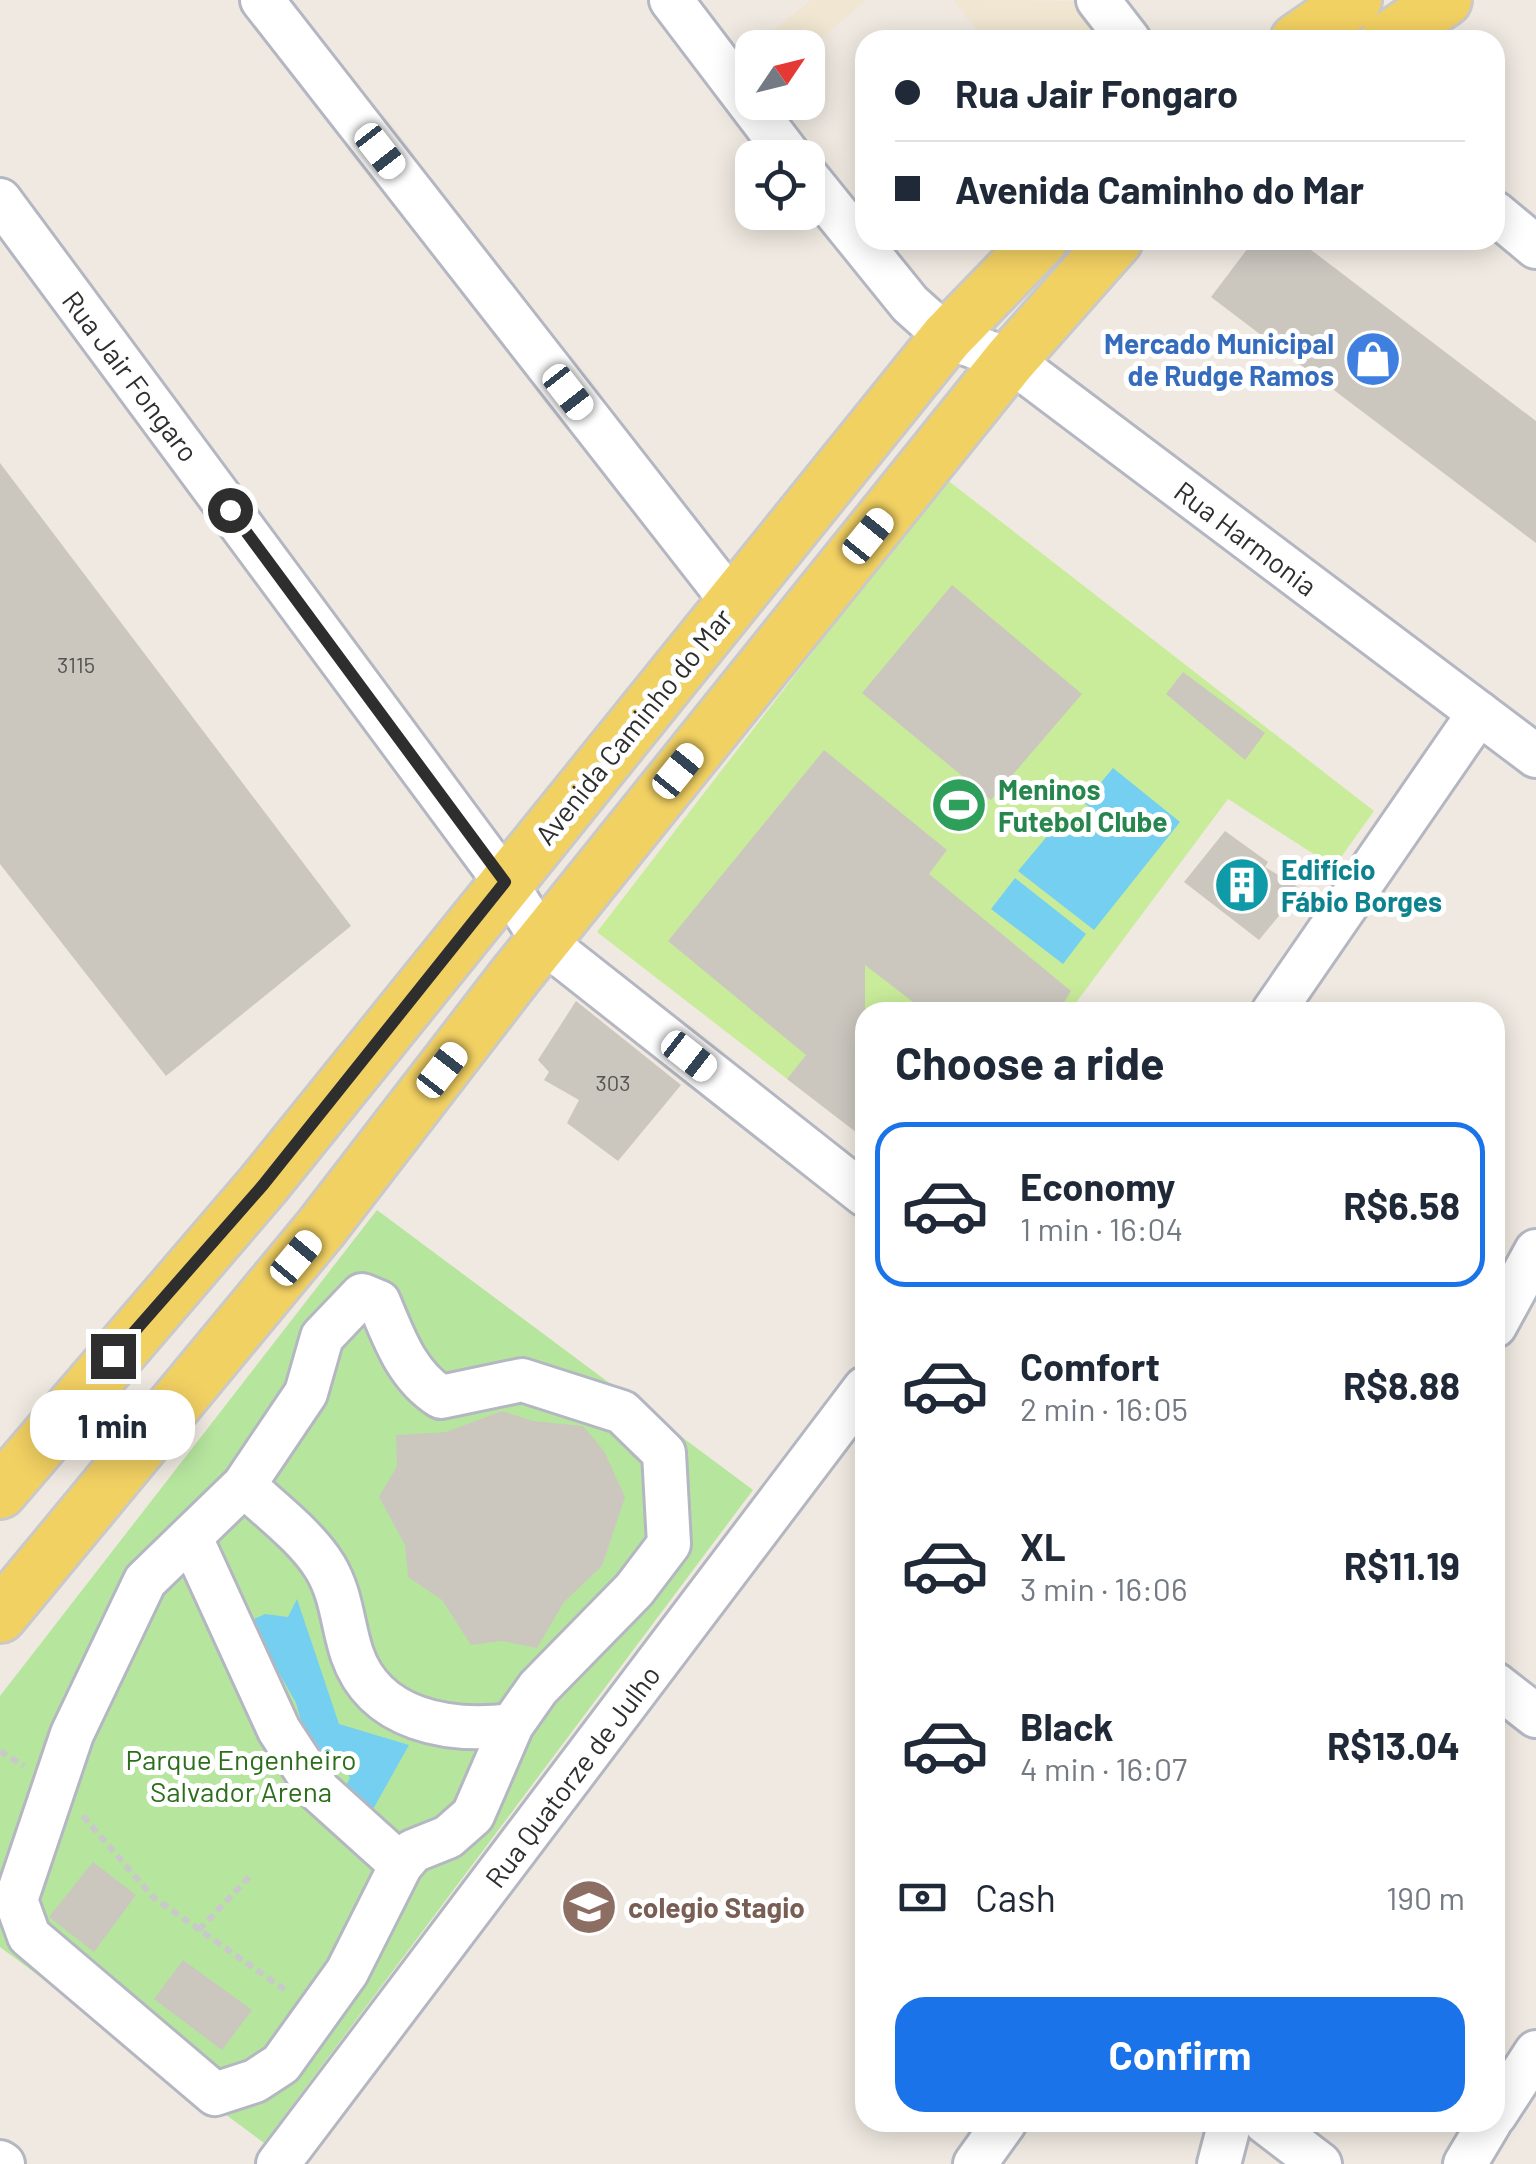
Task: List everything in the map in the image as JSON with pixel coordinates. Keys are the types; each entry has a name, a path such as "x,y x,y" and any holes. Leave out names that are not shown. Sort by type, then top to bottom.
{"main road":[{"path":"1312,30 1355,0"},
{"path":"1401,30 1445,0"},
{"name":"Avenida Caminho do Mar","path":"0,1492 263,1185 947,337 1031,250"},
{"path":"0,1616 321,1228 543,941 1010,360 1107,250"}],"street":[{"path":"262,0 733,603"},
{"path":"671,0 777,140"},
{"path":"1098,0 1121,30"},
{"path":"825,199 855,236"},
{"name":"Rua Jair Fongaro","path":"0,200 505,882 543,941 855,1187"},
{"path":"1505,221 1536,247"},
{"path":"866,250 910,304 947,337"},
{"name":"Rua Harmonia","path":"947,337 1010,360 1536,756"},
{"path":"1279,1002 1479,712"},
{"path":"1505,1308 1536,1251"},
{"path":"362,1295 379,1302 396,1343 421,1384 441,1396 522,1380 622,1412 664,1453 669,1544 634,1590 538,1688 512,1726 473,1815 448,1837 413,1851 401,1866 346,1972 281,2064 255,2081 215,2094 42,1948 30,1936 16,1900 72,1734 145,1581 192,1538 244,1485 306,1394 322,1337 362,1295"},
{"name":"Rua Quatorze de Julho","path":"278,2164 855,1401"},
{"path":"244,1485 324,1565 344,1610 352,1654 384,1704 420,1718 480,1730 512,1726"},
{"path":"192,1538 279,1730 318,1791 401,1866"},
{"path":"1505,1692 1536,1716"},
{"path":"1505,2100 1536,2052"},
{"path":"975,2164 999,2132"},
{"path":"1219,2164 1227,2132"},
{"path":"1278,2132 1320,2164"},
{"path":"1465,2164 1484,2132"}],"path":[{"path":"57,1786 154,1898 317,2012"},
{"path":"199,1930 249,1877"}],"shaded area":[{"path":"811,0 866,0 825,35 825,30 774,30"},
{"path":"954,0 1081,1 1099,30 976,30"}],"green space":[{"name":"Meninos Futebol Clube","path":"946,479 1374,811 1334,867 1228,799 1076,1002 855,1002 855,1131 597,932"},
{"name":"Parque Engenheiro Salvador Arena","path":"377,1210 753,1490 264,2143 0,1947 0,1696"}],"water":[{"path":"1113,768 1180,822 1094,930 1018,871 1054,828 1087,833 1101,816 1084,803"},
{"path":"1015,878 1086,934 1063,964 991,909"},
{"path":"297,1599 339,1724 409,1745 367,1820 342,1793 350,1778 342,1763 320,1764 312,1759 296,1703 250,1621 265,1614 288,1617"}],"building":[{"name":"Mercado Municipal de Rudge Ramos","path":"1246,250 1311,250 1536,421 1536,543 1211,297"},
{"path":"0,463 351,926 166,1076 0,864"},
{"path":"952,585 1082,694 991,800 862,693"},
{"path":"1183,672 1265,733 1245,760 1166,694"},
{"path":"824,750 947,850 929,874 1071,991 1064,1002 913,1002 865,965 865,1002 855,1002 855,1131 787,1079 806,1055 668,941"},
{"name":"Edifício Fábio Borges","path":"1225,831 1268,862 1265,867 1301,889 1259,940 1184,882"},
{"path":"576,1001 681,1085 618,1161 567,1123 579,1100 544,1080 549,1072 538,1060"},
{"path":"502,1411 533,1421 583,1426 604,1451 625,1497 602,1566 564,1602 537,1648 502,1641 471,1645 442,1600 408,1577 405,1545 379,1497 397,1466 396,1435 446,1432"},
{"path":"93,1862 136,1895 94,1952 49,1917"},
{"path":"183,1960 252,2010 222,2050 154,1999"}],"place":[{"name":"Mercado Municipal de Rudge Ramos","path":"1373,359"},
{"name":"Meninos Futebol Clube","path":"959,805"},
{"name":"Edifício Fábio Borges","path":"1242,885"},
{"name":"colegio Stagio","path":"589,1907"}],"route":[{"path":"113,1356 263,1185 505,882 230,510"}]}
